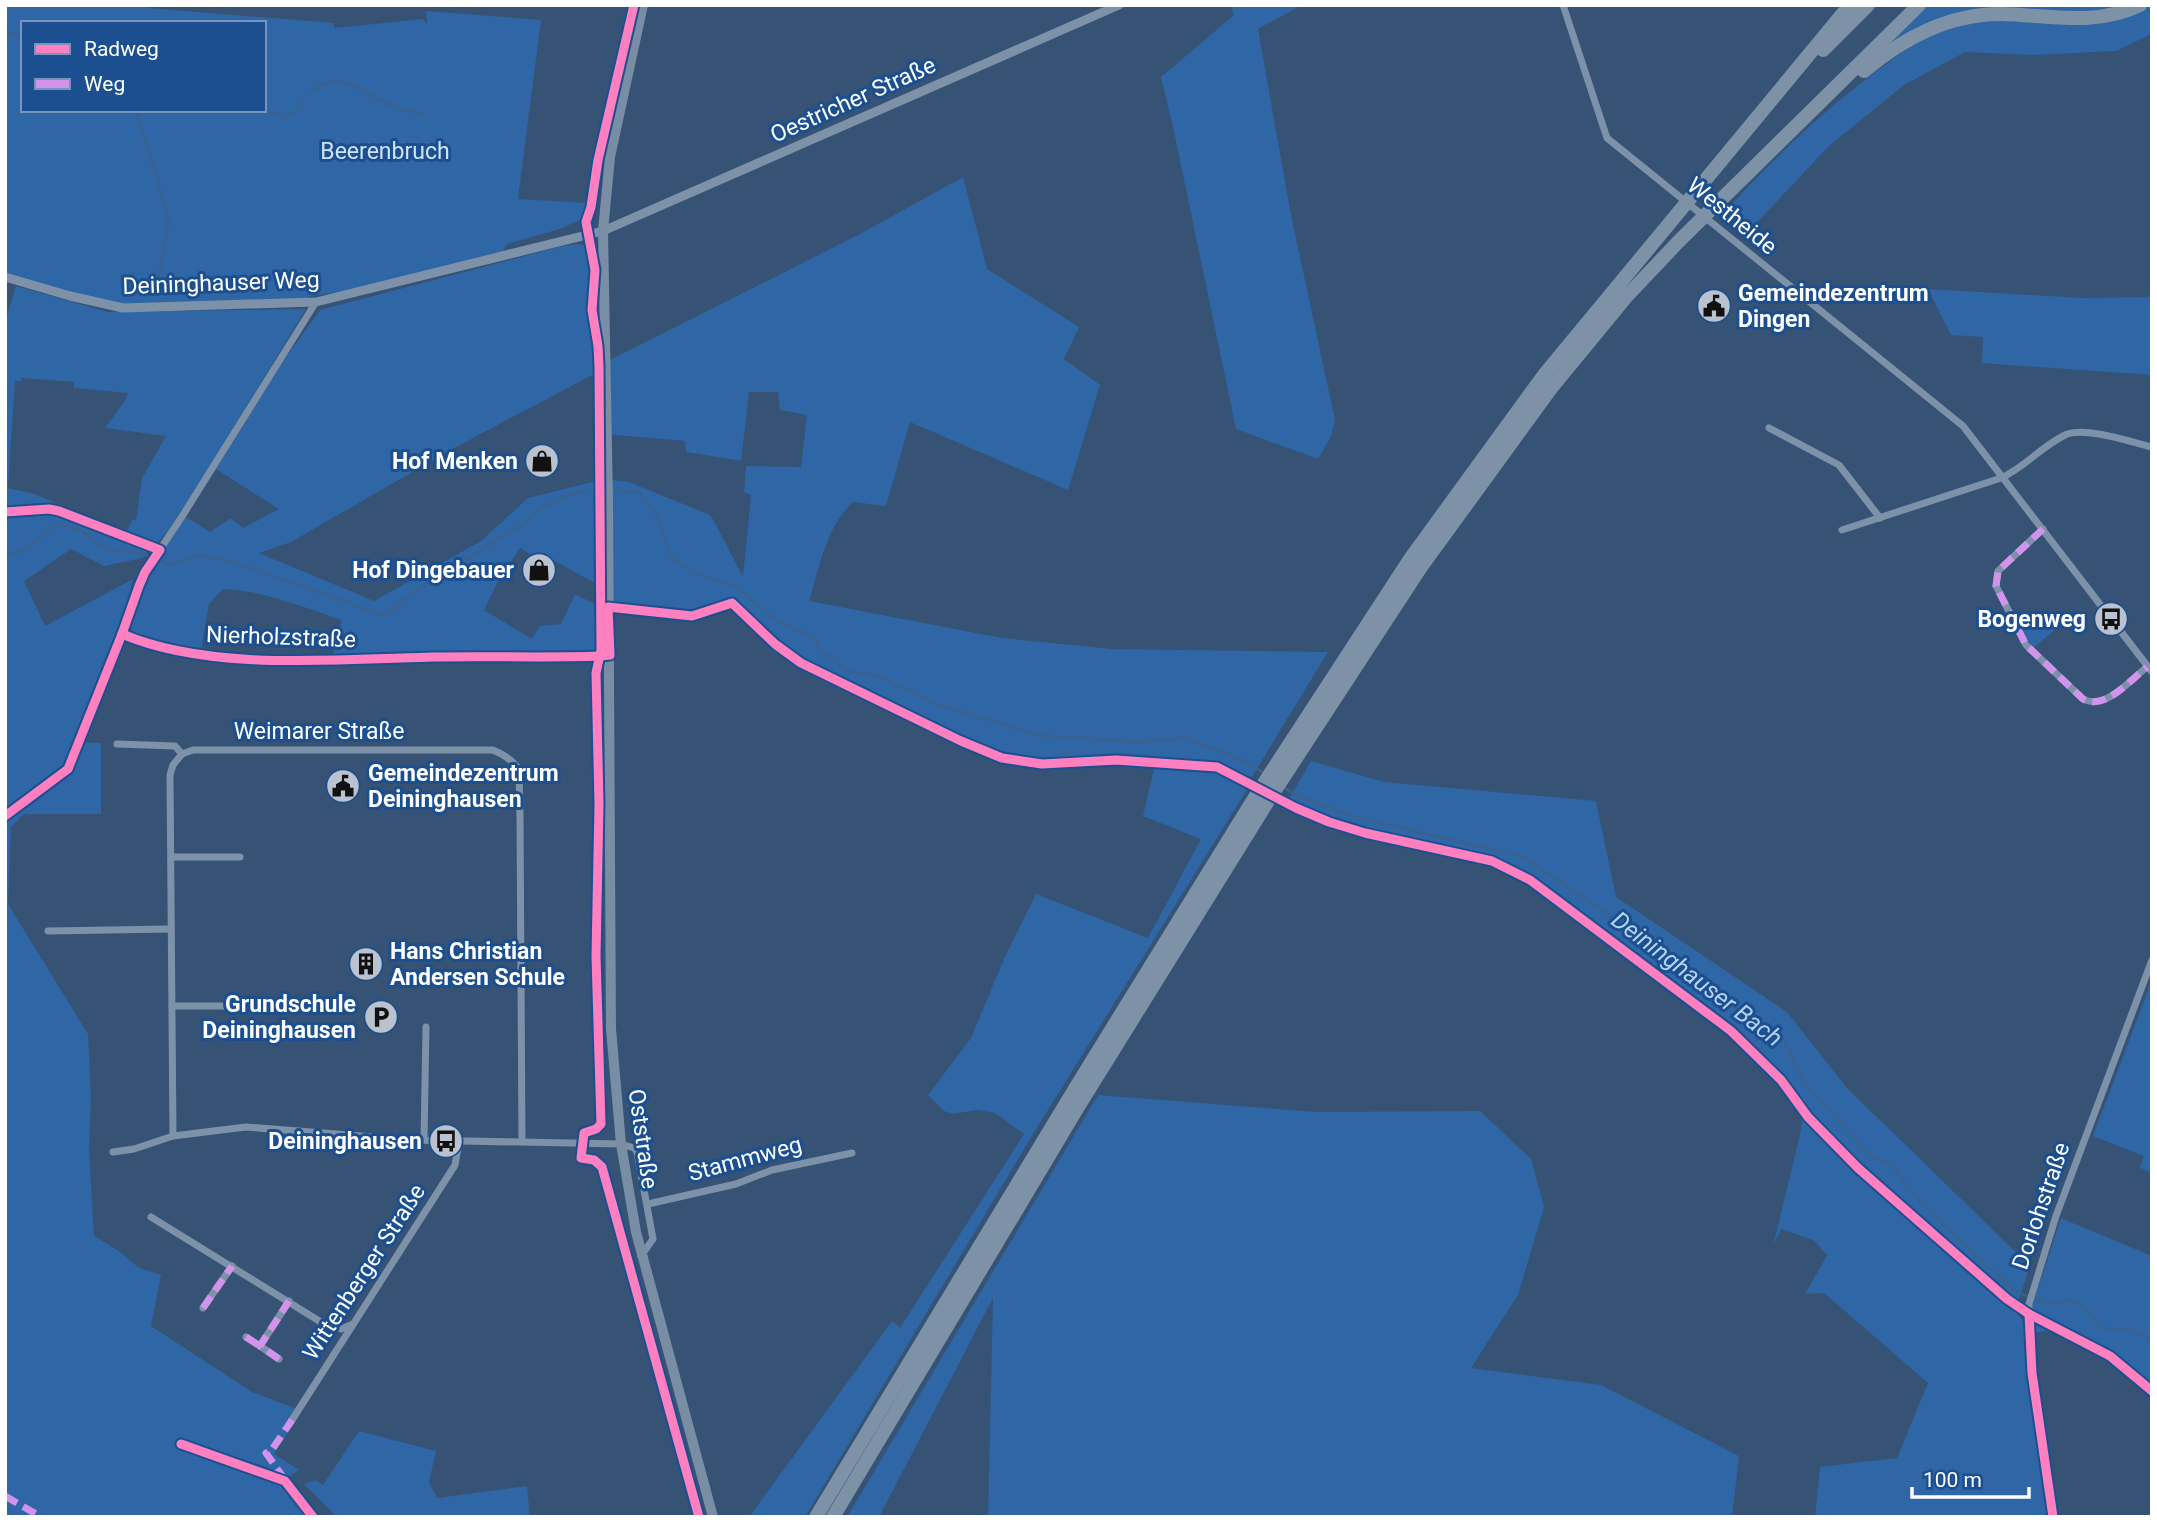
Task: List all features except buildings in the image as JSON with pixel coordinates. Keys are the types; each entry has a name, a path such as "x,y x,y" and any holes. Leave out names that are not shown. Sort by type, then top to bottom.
{"highway":[{"path":"833,1517 1263,798 1410,559 1536,386 1850,5"},
{"path":"1717,164 1868,5"},
{"path":"1280,770 1421,567 1559,378 1635,288 1919,5"},
{"path":"1800,123 1887,52 1931,27 1979,15 2105,18 2125,13 2140,5"},
{"path":"816,1517 1047,1134 1263,798"}],"main road":[{"name":"Oststraße","path":"643,5 610,157 603,231 608,501 609,956 614,1073 621,1144 641,1257 713,1517"}],"street":[{"name":"Oestricher Straße","path":"603,231 1119,5"},
{"name":"Westheide","path":"1563,5 1606,135 1664,185 1963,426 2150,669"},
{"name":"Deininghauser Weg","path":"5,277 81,299 123,307 316,302 603,231"},
{"path":"79,743 138,586 316,302"},
{"path":"1769,428 1839,465 1880,518"},
{"path":"1842,530 2001,478 2014,472 2069,433 2097,434 2152,447"},
{"path":"2043,530 1998,571 1995,579 2000,596 2026,645 2083,699 2092,703 2104,701 2150,669"},
{"name":"Nierholzstraße","path":"122,634 156,645 216,657 331,661 408,659"},
{"name":"Weimarer Straße","path":"117,744 174,746 182,754 193,750 493,750 507,756 519,769 522,1142"},
{"path":"173,1136 170,775 173,765 182,754"},
{"path":"171,858 240,857"},
{"path":"48,931 170,929"},
{"name":"Dorlohstraße","path":"2053,1517 2032,1373 2029,1304 2056,1216 2152,960"},
{"path":"172,1006 241,1006"},
{"path":"424,1140 426,1027"},
{"path":"113,1152 134,1149 173,1136 246,1127 459,1142 621,1144 634,1148 637,1152 648,1204 653,1239 641,1257"},
{"name":"Wittenberger Straße","path":"292,1420 455,1165 459,1142"},
{"name":"Stammweg","path":"648,1204 736,1184 772,1170 852,1153"},
{"path":"151,1217 333,1328 341,1329 354,1324"},
{"path":"203,1308 232,1266"},
{"path":"260,1346 289,1301"},
{"path":"246,1337 279,1359"}],"green space":[{"name":"Beerenbruch","path":"5,5 149,5 150,8 334,23 334,28 423,19 427,24 426,11 541,20 518,199 589,203 588,216 563,228 507,244 503,251 351,290 311,296 294,306 112,310 5,279"},
{"path":"1230,5 1302,5 1258,29 1291,215 1335,420 1331,436 1318,459 1236,429 1161,77 1234,15"},
{"path":"1926,5 2152,5 2152,34 2116,51 2033,55 1965,52 1904,85 1829,146 1746,234 1723,214 1767,167 1813,124 1861,83 1913,45 1875,55"},
{"path":"963,177 987,269 1079,327 1064,359 1100,385 1068,490 910,422 886,506 853,502 844,512 830,535 809,601 1002,638 1112,649 1328,652 1250,780 1248,788 1030,1139 805,1517 749,1517 892,1321 900,1328 1024,1134 995,1113 978,1110 952,1114 944,1111 928,1095 971,1038 1004,959 1036,894 1148,938 1201,839 1143,816 1156,761 1121,757 1049,759 1014,754 971,741 909,714 809,664 788,649 747,610 728,598 697,611 676,613 601,602 602,587 551,559 547,564 520,548 510,563 498,564 498,581 484,610 532,639 540,626 561,624 575,594 601,607 602,648 590,654 332,658 342,620 269,596 223,589 209,604 201,650 134,635 131,624 133,609 149,575 186,517 210,532 231,518 243,528 279,509 216,469 282,363 320,310 559,247 581,245 592,252 599,298 602,364 860,234","holes":["600,371 604,434 685,441 686,452 741,461 749,392 778,392 780,410 807,415 801,467 746,466 744,492 751,495 743,577 708,514 629,482 604,479 528,498 481,541 374,601 259,553 291,542 454,448"]},
{"path":"16,286 108,312 306,309 197,487 167,532 143,558 104,566 71,549 24,581 45,626 133,579 121,630 77,742 101,743 101,814 24,814 11,827 8,904 88,1034 91,1098 89,1147 94,1236 119,1251 139,1268 161,1275 151,1326 252,1392 302,1411 274,1454 299,1470 286,1479 311,1517 5,1517 5,322","holes":["21,378 74,382 74,388 128,393 105,428 166,436 142,478 136,520 132,520 126,534 35,494 8,488 15,381 21,381"]},
{"path":"1928,289 2082,298 2152,297 2152,375 1982,363 1983,337 1951,335"},
{"path":"2050,610 2061,625 2033,648 2022,631"},
{"path":"1311,761 1384,782 1596,801 1616,897 1787,1012 1847,1088 2030,1266 2017,1305 1860,1167 1736,1027 1695,996 1651,967 1607,944 1528,882 1502,867 1362,837 1295,812 1287,802"},
{"path":"2152,980 2152,1173 2140,1168 2144,1156 2093,1136"},
{"path":"1098,1095 1316,1112 1480,1111 1531,1159 1544,1207 1518,1295 1471,1368 1601,1385 1739,1456 1732,1517 988,1517 993,1298 879,1517 847,1517"},
{"path":"1803,1116 2011,1306 2026,1325 2053,1517 1815,1517 1820,1467 1897,1458 1928,1383 1824,1293 1805,1294 1827,1255 1813,1240 1781,1229 1773,1246"},
{"path":"2061,1218 2152,1256 2152,1387 2111,1352 2089,1339 2098,1350 2046,1331 2031,1333 2032,1307"},
{"path":"359,1431 436,1451 429,1482 437,1498 527,1486 530,1517 334,1517 304,1484 315,1480 323,1485"}],"waterway":[{"name":"Beerenbruch","path":"5,32 21,36"},
{"path":"310,93 321,85 340,81 388,104 425,115"},
{"path":"266,111 285,118 295,112 302,102"},
{"name":"Beerenbruch","path":"137,112 168,215 156,292"},
{"name":"Deininghauser Bach","path":"5,558 31,546 55,524 80,530 105,549 141,553 162,563 172,565 198,555 234,562 385,616 414,592 526,522 538,509 572,494 590,490"},
{"name":"Deininghauser Bach","path":"616,491 640,492 658,518 672,556 684,567 699,575 733,585 777,621 813,637 822,651 849,671 886,678 896,686 934,703 1037,735 1137,742 1185,738 1245,761 1265,774"},
{"name":"Deininghauser Bach","path":"1282,786 1297,796 1355,817 1521,856 1627,927 1649,936 1680,960 1711,995 1747,1014 1784,1040 1803,1081 1869,1155 1892,1166 1926,1208 2011,1288 2050,1303 2069,1300 2082,1305 2102,1328 2126,1329 2152,1339"}],"marked path":[{"path":"2043,529 1998,571 1996,586 2026,645 2083,699 2091,702 2108,698 2147,667"},
{"path":"203,1308 232,1266"},
{"path":"279,1359 260,1346 289,1301"},
{"path":"246,1337 260,1346"},
{"path":"285,1480 266,1453 271,1451 292,1420"},
{"path":"5,1496 41,1517"}],"cycle path":[{"path":"634,5 586,222 595,270 592,310 599,366 601,650 596,673 599,804 596,956 601,1124 584,1133 581,1158 594,1160 602,1167 699,1517"},
{"path":"5,512 49,509 59,511 160,550 139,586 68,769 5,816"},
{"path":"122,634 157,646 235,659 318,661 600,656 610,655 608,607 692,616 732,603 775,644 801,663 961,741 1002,758 1042,764 1116,760 1217,767 1329,822 1365,833 1492,861 1530,880 1731,1031 1781,1080 1808,1117 1858,1168 2007,1299 2029,1314 2110,1356 2152,1391"},
{"path":"2029,1314 2032,1373 2053,1517"},
{"path":"181,1444 285,1481 313,1517"}],"place":[{"name":"Gemeindezentrum Dingen","path":"1714,306"},
{"name":"Hof Menken","path":"542,461"},
{"name":"Hof Dingebauer","path":"539,570"},
{"name":"Bogenweg","path":"2111,619"},
{"name":"Gemeindezentrum Deininghausen","path":"343,786"},
{"name":"Hans Christian Andersen Schule","path":"366,964"},
{"name":"Grundschule Deininghausen","path":"381,1017"},
{"name":"Deininghausen","path":"446,1141"}]}
